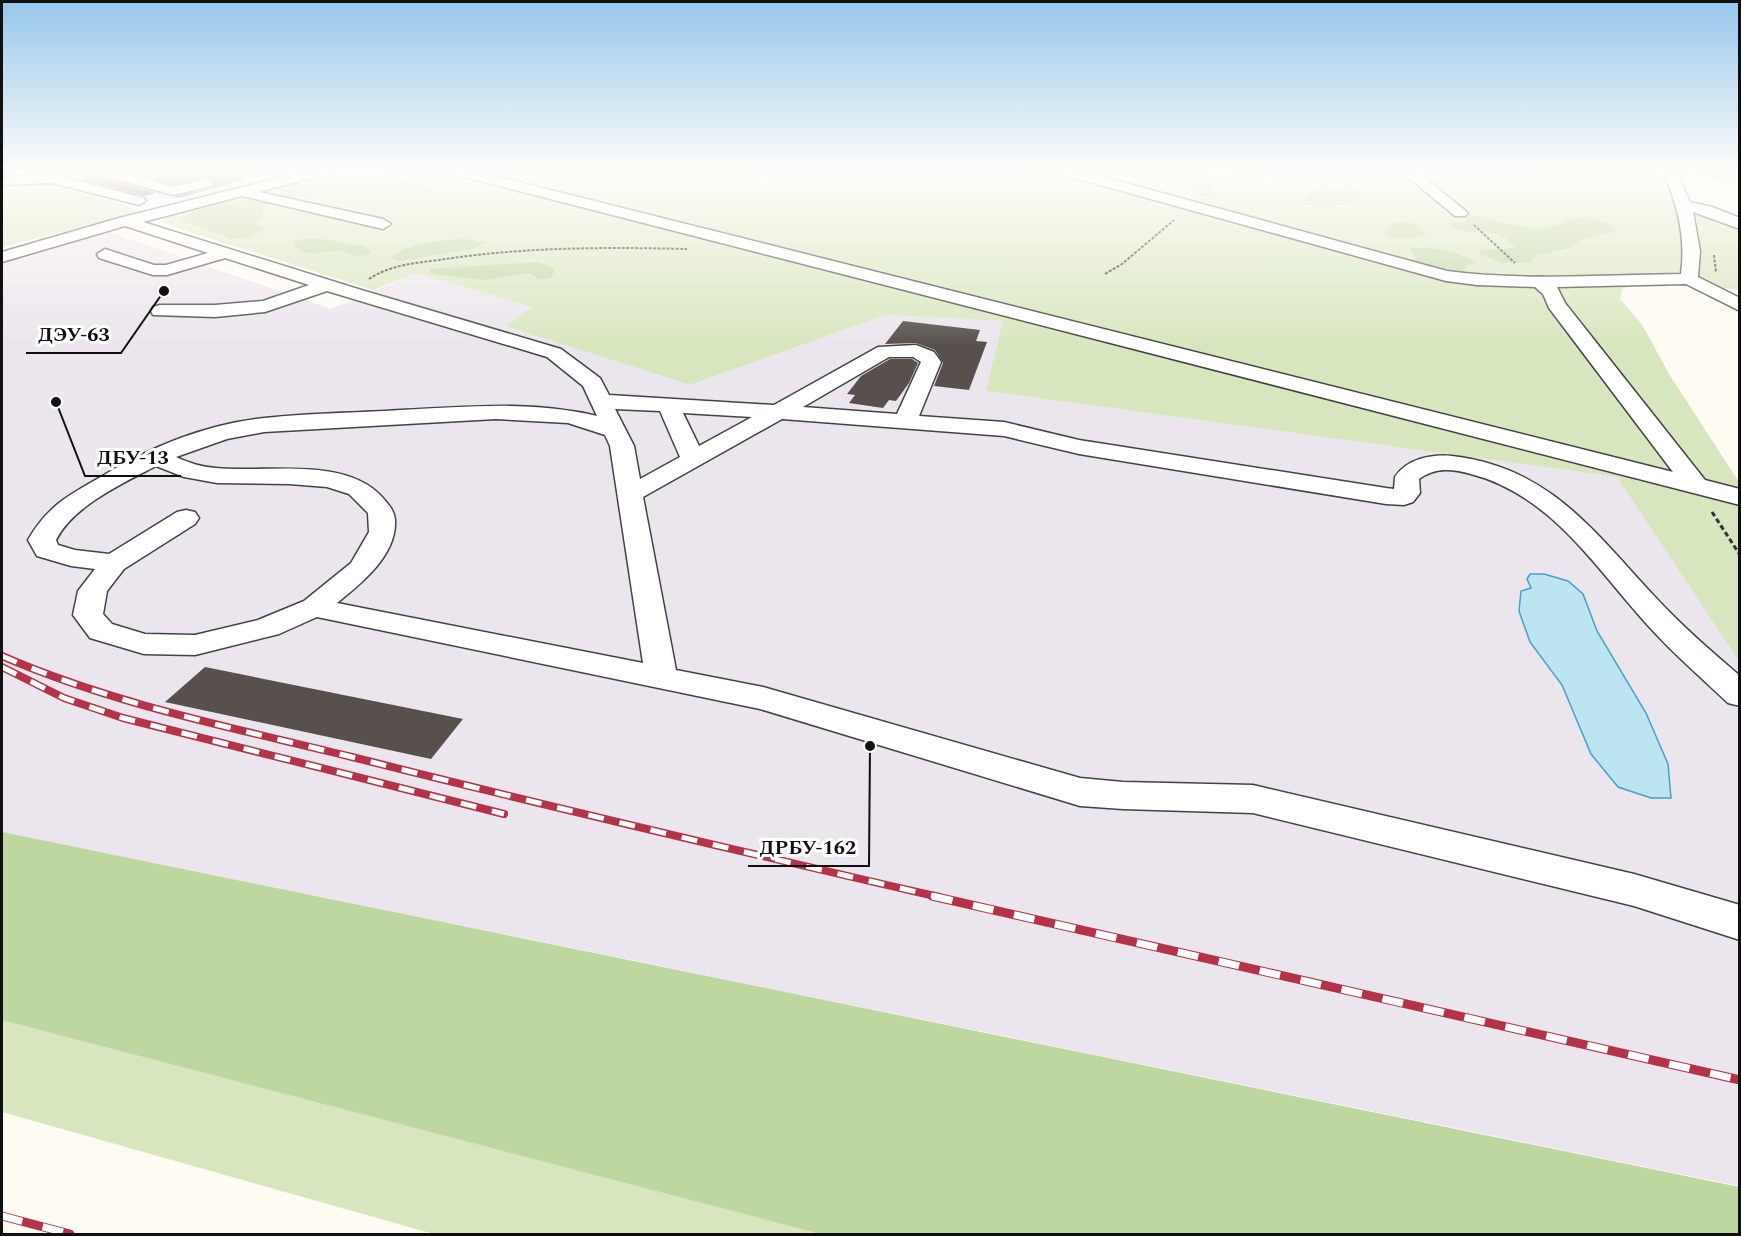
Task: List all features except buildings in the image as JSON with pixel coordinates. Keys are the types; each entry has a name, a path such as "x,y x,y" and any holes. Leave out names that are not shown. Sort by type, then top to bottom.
{"street":[{"path":"2,257 89,231"},
{"path":"155,231 554,353 592,382 622,446 661,678"},
{"path":"695,231 1740,497"},
{"path":"1282,231 1446,276 1477,280 1539,282 1689,279 1740,306"},
{"path":"1688,231 1692,261 1689,279"},
{"path":"105,254 153,270 177,268 225,253"},
{"path":"1539,282 1551,291 1556,304 1696,486"},
{"path":"160,311 215,311 265,306 327,285"},
{"path":"1716,293 1740,295"},
{"path":"631,494 885,351 916,351 927,356 932,362 905,421"},
{"path":"600,401 1004,429 1079,447 1386,496 1404,497 1407,493 1407,477 1422,464 1444,461 1472,466 1502,475 1540,494 1571,519 1666,627 1740,695"},
{"path":"669,406 693,460"},
{"path":"114,563 71,558 47,550 42,540 53,521 75,502 112,480 155,458 227,431 296,423 514,412 560,414 580,418 614,430"},
{"path":"155,458 189,471 217,476 297,477 348,484 361,491 381,512 382,532 362,568 314,607 268,627 195,645 144,644 101,631 88,615 93,591 114,563 186,518"},
{"path":"314,607 764,698 1080,792 1114,796 1212,794 1253,799 1634,890 1740,923"}],"path":[{"path":"1105,274 1122,264 1161,231"},
{"path":"1478,231 1506,257 1532,274 1539,282"},
{"path":"352,293 376,274 389,268 483,252 605,247 697,250"},
{"path":"1696,486 1740,555"}],"shaded area":[{"path":"109,232 331,309 416,273 533,307 507,326 690,385 886,315 1004,321 986,391 1618,477 1739,661 1739,1186 2,832 2,261"}],"green space":[{"path":"2,231 67,231 2,247"},
{"path":"186,231 1739,231 1739,290 1649,283 1622,289 1620,299 1643,326 1669,374 1739,482 1739,661 1617,477 986,391 1003,321 886,315 690,385 506,326 532,307 416,273 373,290"},
{"path":"210,231 261,231 250,236 233,239"},
{"path":"1385,231 1423,231 1426,236 1396,238 1385,235"},
{"path":"1469,231 1617,231 1584,238 1570,248 1537,255 1531,262 1502,263 1479,254 1481,249 1502,250 1515,247 1508,240 1490,233"},
{"path":"315,238 364,246 371,250 369,254 359,256 343,251 302,252 295,247 294,243 303,239"},
{"path":"464,239 485,242 473,249 400,261 390,258 416,245"},
{"path":"1413,247 1446,251 1477,263 1467,265 1463,271 1421,265 1411,260 1416,257 1411,250"},
{"path":"538,262 555,269 551,278 538,279 530,273 483,280 431,274 430,269"},
{"path":"2,832 1739,1187 1739,1234 434,1234 2,1112"},
{"path":"2,832 1739,1187 1739,1234 821,1234 2,1020"}],"water":[{"path":"1530,574 1544,574 1568,581 1583,594 1597,631 1646,713 1668,764 1671,798 1651,798 1618,787 1591,754 1562,685 1530,642 1519,611 1521,591 1531,588 1527,579"}],"railway":[{"path":"2,656 87,688 174,714 939,897"},
{"path":"2,667 64,698 123,718 504,814"},
{"path":"932,896 1740,1080"},
{"path":"2,1216 70,1234"}],"place":[{"name":"ДЭУ-63","path":"164,291"},
{"name":"ДБУ-13","path":"56,402"},
{"name":"ДРБУ-162","path":"870,746"}]}
